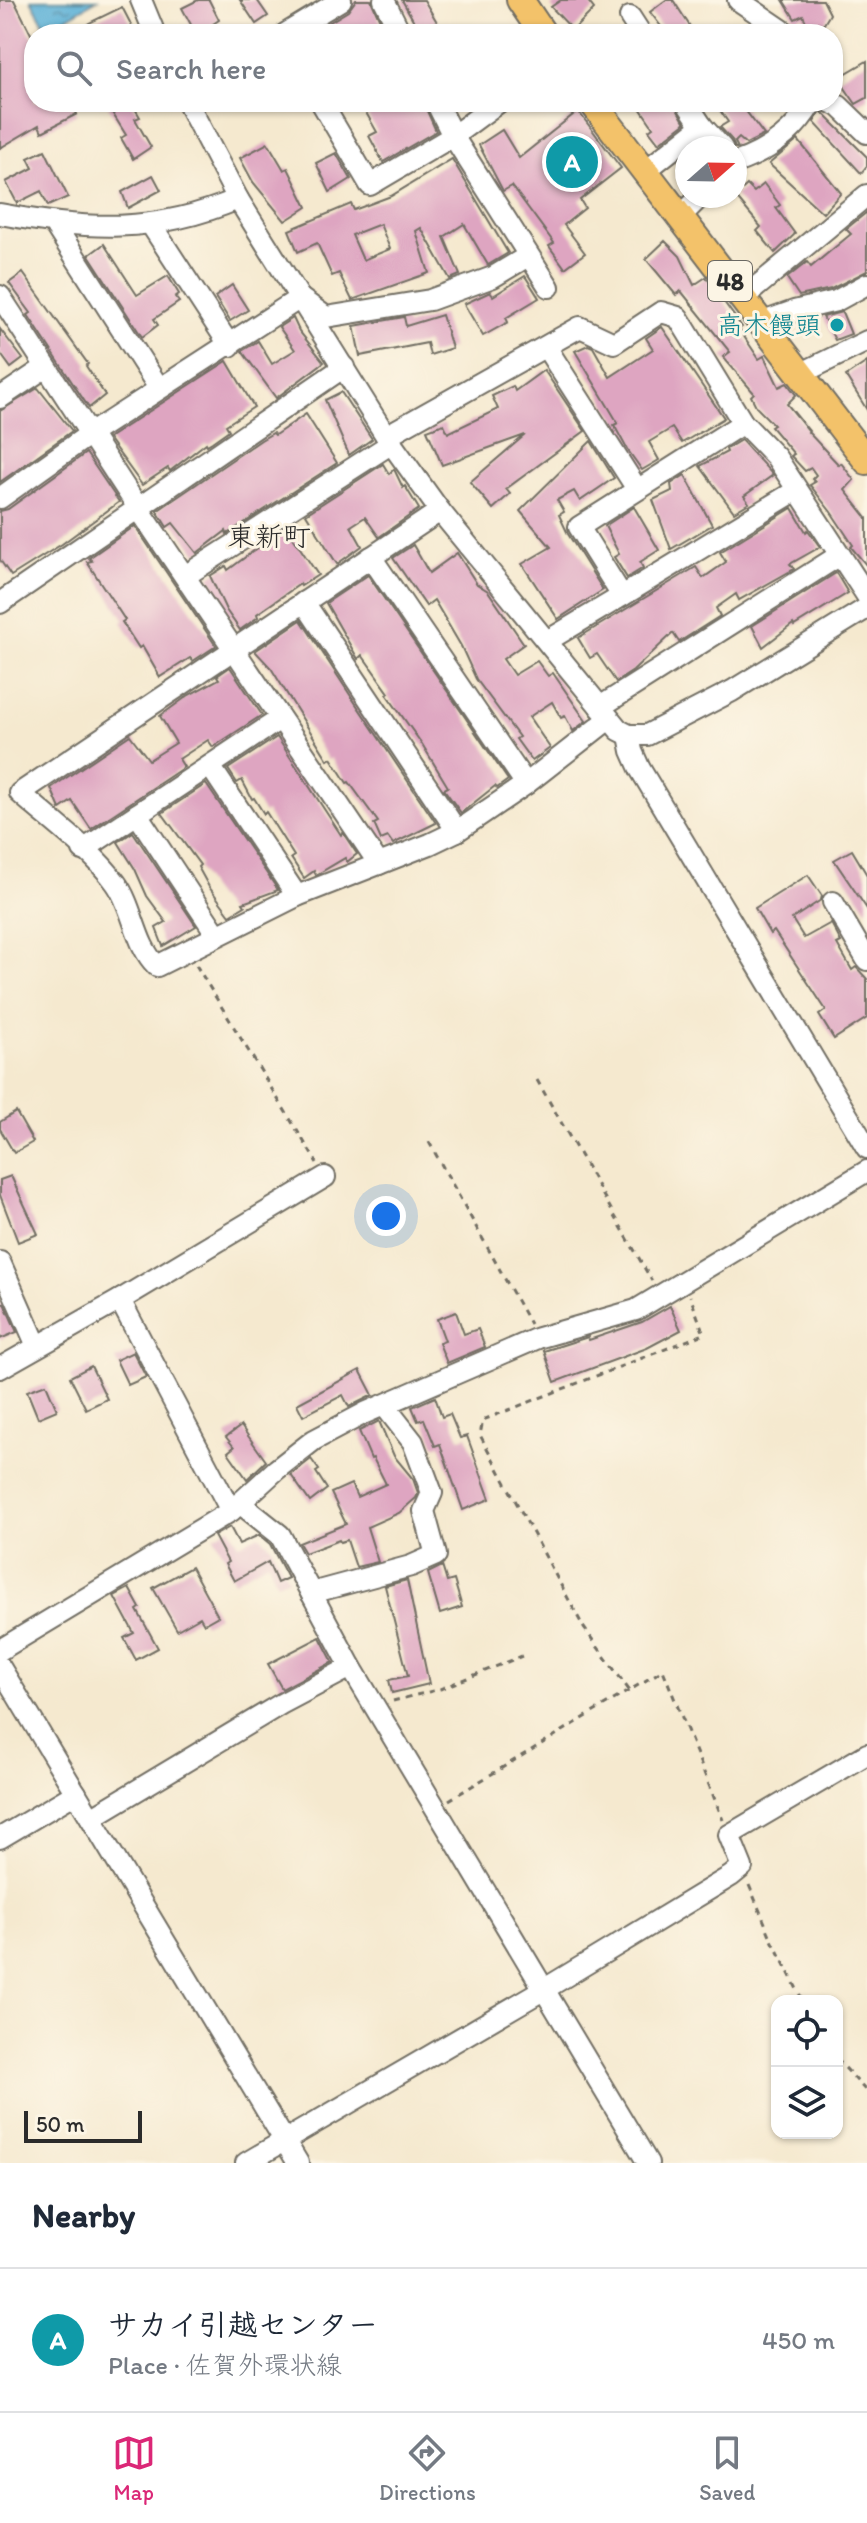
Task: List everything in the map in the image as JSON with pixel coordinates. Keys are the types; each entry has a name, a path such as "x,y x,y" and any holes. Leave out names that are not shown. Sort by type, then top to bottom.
{"main road":[{"path":"520,0 536,24"},
{"name":"48","path":"600,112 867,461"}],"street":[{"path":"141,0 151,24"},
{"path":"301,24 341,0"},
{"path":"384,0 396,24"},
{"path":"738,0 773,24"},
{"path":"843,110 867,133"},
{"path":"192,112 238,199 389,440 440,511 619,730 629,735 647,735 732,691 867,608"},
{"path":"327,112 370,185 453,136 485,112"},
{"path":"441,112 549,287"},
{"path":"693,112 711,136"},
{"path":"747,158 775,145 807,112"},
{"path":"645,171 702,126"},
{"path":"743,298 867,195"},
{"path":"0,214 91,227 167,222 205,213 238,199"},
{"path":"681,216 689,208"},
{"path":"150,223 230,346"},
{"path":"54,224 159,388"},
{"path":"300,298 326,317 430,300 493,277 528,256"},
{"path":"763,322 836,301 867,284"},
{"path":"0,296 139,509 379,864"},
{"path":"0,498 159,388 230,346 300,298"},
{"path":"185,576 389,440 580,327 614,343 661,312 678,317 743,423 776,457 867,596"},
{"path":"802,373 867,341"},
{"path":"546,347 637,489"},
{"path":"0,398 46,367"},
{"path":"0,603 344,367"},
{"path":"622,596 579,527 743,423"},
{"path":"547,641 797,490"},
{"path":"440,511 20,793 115,882 129,906 148,958 157,966 297,896 457,831 526,784 605,713 840,555"},
{"path":"371,557 526,784"},
{"path":"304,602 457,831"},
{"path":"83,850 280,719"},
{"path":"629,735 640,769 867,1148"},
{"path":"210,766 297,896"},
{"path":"137,814 217,935"},
{"path":"833,902 867,960"},
{"path":"0,1650 236,1508 277,1469 314,1440 384,1405 538,1338 636,1310 867,1171"},
{"path":"0,1368 325,1177"},
{"path":"0,1262 37,1346"},
{"path":"120,1300 236,1508 280,1535 351,1667 648,2163"},
{"path":"311,1593 411,1566 436,1555 424,1511 432,1493 413,1442 384,1405"},
{"path":"0,1667 298,2163"},
{"path":"91,1818 281,1704 351,1667"},
{"path":"246,2163 543,1990 742,1867 729,1835 867,1754"},
{"path":"0,1838 76,1793"}],"path":[{"path":"195,965 325,1177"},
{"path":"537,1080 660,1295"},
{"path":"429,1142 538,1338"},
{"path":"629,1690 584,1628 480,1435 483,1420 704,1334 684,1281"},
{"path":"374,1705 440,1689 522,1656"},
{"path":"435,1808 663,1670 729,1835"},
{"path":"742,1867 772,1940 800,1995"},
{"path":"843,2066 867,2092"}],"water":[{"path":"31,0 97,0 56,24 44,24"}],"building":[{"path":"0,0 14,0 26,24 24,112 77,114 42,132 39,125 0,148"},
{"path":"198,0 209,0 219,20 213,24 191,24 182,8"},
{"path":"240,0 257,0 268,16 256,24"},
{"path":"356,0 371,0 382,24 327,24 348,11"},
{"path":"402,0 424,0 438,24 415,24"},
{"path":"561,0 587,0 594,9 579,24 567,24 551,7"},
{"path":"666,0 673,0 689,24 659,24 650,12"},
{"path":"783,0 823,0 830,14 824,24 807,24 803,15 795,19"},
{"path":"122,7 131,24 88,24"},
{"path":"867,61 867,98 856,104 843,85 843,75"},
{"path":"112,112 137,112 140,117 135,119 151,147 133,159 121,138 126,135"},
{"path":"366,112 427,112 436,131 383,162 369,136 377,132"},
{"path":"579,112 621,168 580,200 585,208 564,225 585,253 565,268 549,246 554,243 512,186 503,191 479,145 502,130 519,158"},
{"path":"643,112 679,112 685,123 659,143 649,130 653,127"},
{"path":"721,112 747,112 764,135 747,144 747,136 728,136 720,127 728,122"},
{"path":"822,112 867,157 867,166 861,173 814,122"},
{"path":"798,140 841,193 823,213 769,164"},
{"path":"268,143 284,170 288,168 307,207 285,221 253,182 240,158"},
{"path":"45,150 68,197 48,206 41,191 17,203 6,182 33,168 28,158"},
{"path":"336,153 351,179 330,192 316,163"},
{"path":"452,159 508,253 488,265 464,224 444,237 460,275 450,279 421,228 416,231 429,273 352,300 339,273 332,276 317,243 298,252 289,230 351,204 354,210 391,196","holes":["380,224 390,249 363,260 352,235"]},
{"path":"153,175 161,190 128,208 122,192"},
{"path":"764,184 780,205 776,208 795,234 775,253 757,231 761,227 745,208 747,185 754,192"},
{"path":"867,212 867,271 831,289 799,296 787,278 807,262 811,267 851,234 846,229"},
{"path":"665,241 680,256 694,285 706,277 742,327 739,329 759,359 764,356 779,387 787,383 796,395 787,404 808,432 854,480 845,490 867,518 867,566 810,485 815,482 812,479 816,475 811,468 805,471 791,456 794,454 771,427 774,425 757,408 751,396 754,393 723,357 730,352 681,291 676,295 646,259"},
{"path":"104,244 137,295 168,276 179,294 175,297 179,302 154,319 158,325 142,337 89,255"},
{"path":"23,273 88,364 86,366 105,395 89,408 9,283"},
{"path":"525,276 539,298 506,318 508,322 483,336 464,304 490,292 493,296"},
{"path":"232,285 248,310 230,321 215,297"},
{"name":"高木饅頭","path":"842,312 851,334 835,340 823,317"},
{"path":"442,315 452,348 430,355 427,343 360,356 354,326 404,317 406,326"},
{"path":"293,318 299,331 324,362 276,398 242,351 258,341 272,364 295,350 279,327"},
{"path":"662,327 724,418 682,443 672,428 649,442 659,460 642,470 627,449 614,425 618,423 575,351 588,345 593,347 610,377 653,349 646,338"},
{"path":"0,329 23,359 11,368 0,353"},
{"path":"227,361 254,407 226,425 229,430 212,442 206,443 170,471 168,468 142,485 108,438"},
{"path":"867,362 867,410 846,376"},
{"path":"544,370 585,431 506,489 510,494 493,509 470,482 525,435 442,465 427,430 444,424 448,433 498,409 492,396 513,386 515,391"},
{"path":"38,388 72,431 0,482 0,411"},
{"path":"341,392 372,439 349,455 325,400"},
{"path":"306,414 337,463 227,534 226,531 197,553 173,523 167,527 157,511 261,440 273,433 275,435"},
{"path":"741,440 773,475 744,496 749,503 734,512 700,466 727,452 726,449"},
{"path":"591,441 614,478 580,501 574,491 557,500 564,512 559,515 568,534 603,590 558,619 522,564 551,547 520,511"},
{"path":"86,453 119,502 62,544 11,576 0,560 0,511 8,509"},
{"path":"383,464 389,474 394,469 403,488 405,486 419,509 379,537 365,517 351,526 362,546 337,564 306,514"},
{"path":"685,475 712,525 671,549 653,500 672,491 671,484"},
{"path":"634,507 659,550 640,562 643,568 627,578 614,557 619,554 605,526"},
{"path":"792,508 806,532 808,530 820,547 790,564 794,569 739,600 736,594 716,608 720,616 679,642 673,633 633,671 616,682 597,654 590,658 578,638 696,567 703,578 726,562 720,552"},
{"path":"135,526 216,646 160,677 142,646 139,648 122,622 125,620 87,562"},
{"path":"286,527 318,575 257,614 258,617 240,630 226,610 210,576 226,566 228,570"},
{"path":"413,545 429,573 457,553 477,584 488,591 524,644 503,659 514,675 537,661 548,676 553,673 586,721 573,731 552,702 529,717 550,748 532,761 516,739 519,737 476,679 434,600 426,606 393,558"},
{"path":"836,573 848,593 793,624 763,647 752,626"},
{"path":"368,575 508,780 497,788 495,786 461,813 444,789 448,787 422,744 362,655 358,659 326,603"},
{"path":"301,620 436,823 393,844 388,837 381,840 374,824 378,822 331,758 328,760 271,668 255,651"},
{"path":"230,667 262,715 213,747 208,740 179,759 184,767 91,829 72,801 60,809 51,788 130,735 149,760 176,743 160,716 219,679 217,676"},
{"path":"277,737 341,835 343,833 357,854 347,862 345,858 316,875 314,871 304,878 266,812 264,814 252,799 242,780 237,783 228,769"},
{"path":"206,784 278,890 243,903 245,906 230,915 209,887 198,867 200,865 162,813"},
{"path":"133,832 196,926 163,946 156,928 166,922 147,896 118,842"},
{"path":"852,850 867,875 867,909 834,860"},
{"path":"808,875 822,896 821,900 792,919 804,938 831,923 841,942 837,944 852,970 856,967 867,979 867,1018 834,1039 819,1015 826,1010 774,931 770,934 755,908"},
{"path":"16,1112 33,1142 14,1153 0,1129 0,1122"},
{"path":"11,1176 38,1234 18,1242 0,1195 0,1180"},
{"path":"4,1303 17,1332 0,1339 0,1305"},
{"path":"670,1306 681,1330 647,1348 555,1382 544,1351 642,1322"},
{"path":"456,1312 464,1334 478,1329 485,1347 447,1363 439,1343 445,1341 437,1319"},
{"path":"133,1352 146,1377 128,1385 116,1360"},
{"path":"91,1366 107,1399 86,1409 70,1377"},
{"path":"360,1370 373,1395 349,1407 343,1395 303,1416 297,1404"},
{"path":"46,1384 57,1410 38,1418 27,1391"},
{"path":"435,1397 442,1417 450,1414 460,1438 467,1436 490,1499 463,1510 440,1444 435,1446 424,1419 418,1421 412,1407"},
{"path":"379,1421 394,1456 413,1479 418,1493 416,1498 399,1513 367,1527 378,1562 356,1567 347,1540 305,1553 299,1543 346,1524 331,1493 351,1484 357,1497 386,1484 359,1431"},
{"path":"241,1426 266,1461 247,1479 228,1452 234,1447 226,1437"},
{"path":"311,1459 327,1489 310,1502 291,1475"},
{"path":"230,1527 239,1544 259,1535 270,1544 288,1578 277,1583 268,1562 234,1581 214,1536"},
{"path":"442,1566 447,1582 454,1580 462,1607 440,1614 428,1573"},
{"path":"191,1567 218,1616 204,1624 200,1617 177,1630 153,1588"},
{"path":"407,1580 429,1684 392,1693 389,1680 408,1676 385,1586"},
{"path":"129,1588 158,1648 136,1660 124,1638 134,1633 114,1596"},
{"path":"320,1637 333,1662 282,1689 268,1664"}],"place":[{"name":"サカイ引越センター","path":"572,162"},
{"name":"高木饅頭","path":"837,325"}],"district":[{"name":"東新町","path":"269,536"}]}
